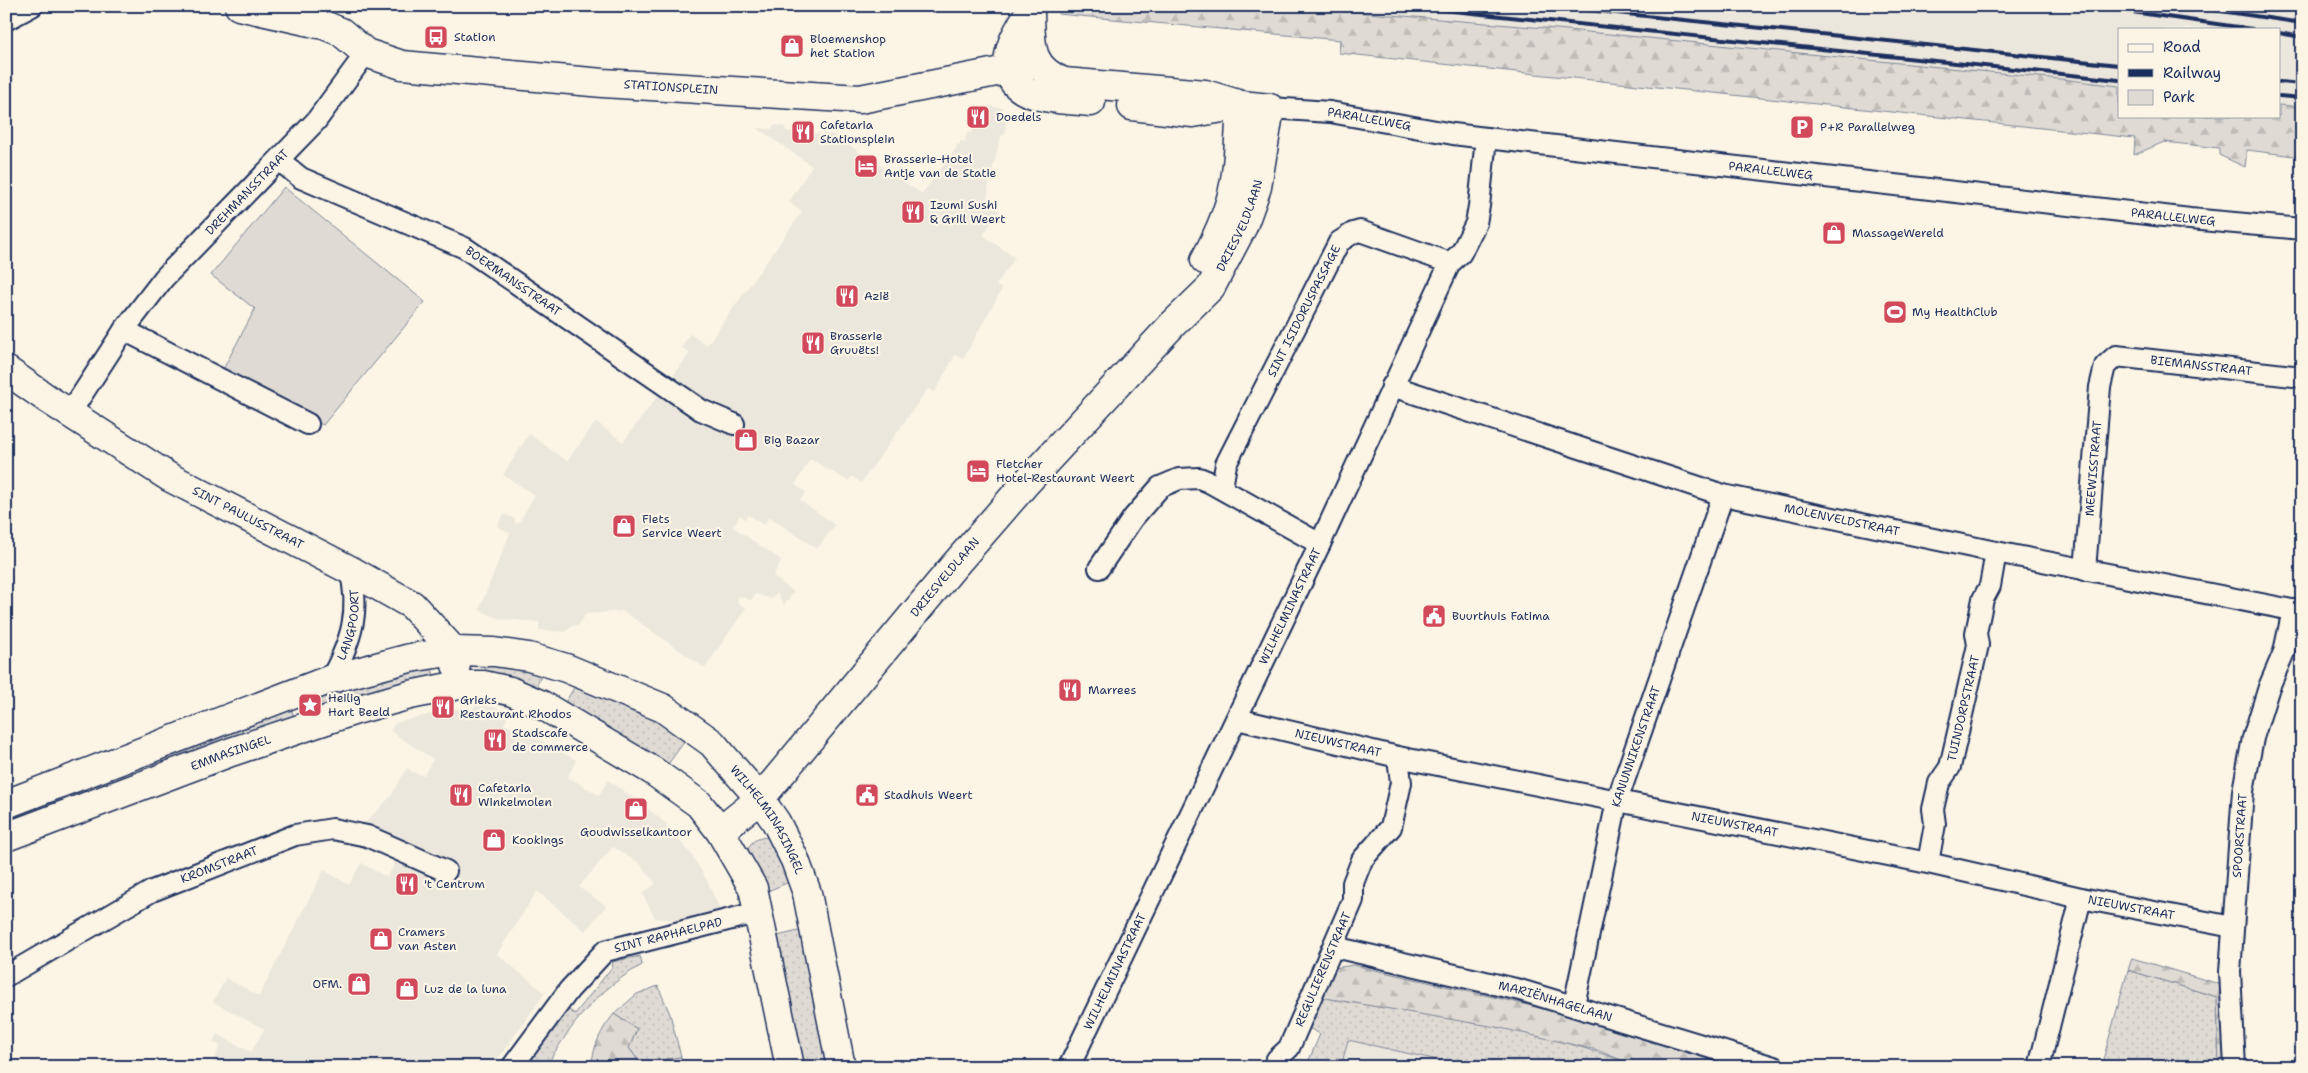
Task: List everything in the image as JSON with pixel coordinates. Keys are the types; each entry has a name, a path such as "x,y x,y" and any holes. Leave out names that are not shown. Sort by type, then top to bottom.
{"street":[{"path":"6,20 32,6"},
{"name":"STATIONSPLEIN","path":"240,6 324,24 341,32 366,53 414,66 603,83 860,99 1008,69"},
{"path":"1031,9 1031,42 1037,64 1008,69 1014,40 1031,9"},
{"name":"DREHMANSSTRAAT","path":"70,413 124,330 164,278 280,161 316,121 366,53"},
{"name":"PARALLELWEG","path":"1037,64 1053,78 1064,82 1206,94 1242,105 1330,112 1453,134 2190,219 2302,229"},
{"name":"PARALLELWEG","path":"1008,69 1013,82 1020,88 1030,94 1049,98 1193,113 1242,105"},
{"name":"DRIESVELDLAAN","path":"1173,324 1218,234 1230,200 1236,166 1242,105"},
{"name":"DRIESVELDLAAN","path":"720,830 760,798 953,566 1173,324 1210,287 1243,226 1257,187 1270,108"},
{"name":"WILHELMINASTRAAT","path":"1069,1067 1320,544 1450,263 1461,254 1476,223 1486,138"},
{"name":"BOERMANSSTRAAT","path":"280,161 301,178 465,248 702,410 734,424"},
{"name":"SINT ISIDORUSPASSAGE","path":"1222,488 1226,464 1339,242 1353,233 1360,232 1450,263"},
{"path":"124,330 308,424"},
{"name":"BIEMANSSTRAAT","path":"2105,366 2116,356 2302,377"},
{"name":"MEEWISSTRAAT","path":"2085,570 2100,387 2105,366"},
{"name":"SINT PAULUSSTRAAT","path":"6,370 169,477 350,570 412,605 454,651"},
{"name":"MOLENVELDSTRAAT","path":"1392,386 1723,495 2085,570 2297,611"},
{"path":"1099,568 1133,518 1160,487 1179,479 1199,478 1222,488 1320,544"},
{"name":"KANUNNIKENSTRAAT","path":"1574,1006 1617,801 1723,495"},
{"name":"TUINDORPSTRAAT","path":"1928,863 1935,824 1933,809 1940,783 1950,767 1978,645 1976,632 1983,599 1990,586 1996,552"},
{"name":"LANGPOORT","path":"331,679 343,657 355,618 356,590 350,570"},
{"name":"SPOORSTRAAT","path":"2235,1067 2230,972 2243,790 2253,738 2269,687 2284,652 2297,611"},
{"path":"6,804 331,679 410,658 454,651 459,685 483,685 510,690 542,705 653,771 699,804 720,830 753,888 790,1067"},
{"name":"WILHELMINASINGEL","path":"454,651 494,652 530,657 566,668 662,708 712,743 760,798 776,822 795,860 806,893 841,1067"},
{"name":"EMMASINGEL","path":"7,834 302,727 410,694 459,685"},
{"name":"NIEUWSTRAAT","path":"1237,719 1398,757 1928,863 2082,898 2233,928"},
{"name":"REGULIERENSTRAAT","path":"1273,1067 1277,1059 1289,1048 1334,947 1353,900 1353,882 1362,860 1391,827 1401,783 1398,757"},
{"name":"KROMSTRAAT","path":"6,976 152,891 295,835 333,830 367,836 446,871"},
{"path":"2039,1067 2082,898"},
{"name":"SINT RAPHAELPAD","path":"512,1067 569,990 605,951 759,912"},
{"name":"MARIËNHAGELAAN","path":"1334,947 1520,990 1774,1067"}],"shaded area":[{"path":"1285,6 2302,6 2302,107 2280,105 2280,28 2118,28 2118,86 1568,30"},
{"path":"987,106 1003,108 1003,112 1007,112 1005,134 1001,136 989,183 987,202 1000,211 983,235 1015,258 996,285 1002,289 963,359 955,355 935,392 928,389 861,483 852,476 848,481 810,459 795,485 806,492 800,500 835,525 817,549 769,517 764,525 748,515 745,519 740,515 733,527 781,560 773,576 794,592 784,605 777,593 771,599 756,594 751,600 739,596 737,602 746,608 705,668 623,611 586,614 578,626 574,625 565,632 539,630 539,622 500,619 479,610 510,533 497,526 504,514 515,519 514,522 518,524 535,495 503,475 529,434 567,461 596,422 623,442 690,353 681,347 690,334 707,345 802,212 789,202 812,166 757,128 772,129 774,125 784,126 786,131 834,135 922,194 957,147 956,144 960,145 960,141 965,142 967,132 972,133 972,129 980,129 982,110 986,110"},
{"path":"475,705 495,707 506,713 507,719 504,724 544,742 576,760 568,777 599,795 608,780 645,806 665,823 691,854 707,880 720,910 690,922 655,918 642,893 656,884 639,863 613,847 579,887 606,906 585,931 537,891 497,954 545,993 492,1067 486,1067 479,1061 474,1067 211,1067 220,1046 213,1042 217,1034 251,1052 264,1029 213,1002 226,978 259,996 324,870 349,885 361,863 387,877 405,845 361,827 391,796 407,768 414,773 424,775 433,759 390,731 395,723 450,709 472,709"},
{"path":"1348,1040 1469,1067 1341,1067"}],"green space":[{"path":"1061,6 1285,6 1568,30 2070,80 2118,86 2118,118 2280,118 2280,105 2302,107 2302,157 2247,150 2245,167 2219,155 2219,148 2164,142 2134,155 2135,138 1339,53 1340,40 1058,14"},
{"path":"284,187 425,302 323,425 220,375 255,309 211,275"},
{"path":"428,660 435,677 342,703 337,686"},
{"path":"488,662 545,669 533,692 484,673"},
{"path":"578,681 655,718 687,738 663,771 563,706"},
{"path":"329,688 335,705 303,716 298,700"},
{"path":"289,704 295,719 166,769 159,752"},
{"path":"154,755 160,772 41,818 33,801"},
{"path":"768,837 775,840 794,880 763,893 749,859 748,851 751,844 757,839"},
{"path":"807,929 835,1067 800,1067 773,937"},
{"path":"640,956 642,965 599,996 576,1022 546,1067 517,1067 563,1006 575,1014 613,966 612,962"},
{"path":"2132,958 2229,987 2232,1067 2219,1067 2217,997 2128,970"},
{"path":"1353,965 1541,1008 1736,1067 1638,1067 1597,1050 1496,1027 1319,997 1334,968"},
{"path":"2128,970 2217,997 2219,1067 2101,1067"},
{"path":"658,986 670,1014 681,1057 640,1063 629,1048 637,1029 614,1014 637,994"},
{"path":"1319,997 1480,1023 1560,1041 1638,1067 1469,1067 1348,1040 1341,1067 1306,1067 1320,1034 1307,1027"},
{"path":"614,1014 637,1029 629,1048 640,1063 681,1057 683,1067 591,1067 598,1039"}],"railway":[{"path":"1405,6 2118,80"},
{"path":"1549,6 2118,65"},
{"path":"2090,6 2245,28"},
{"path":"2186,6 2302,23"},
{"path":"2280,33 2302,37"},
{"path":"2280,82 2302,84"},
{"path":"2280,96 2302,98"}],"place":[{"name":"Station","path":"436,37"},
{"name":"Bloemenshop het Station","path":"792,46"},
{"name":"Doedels","path":"978,117"},
{"name":"P+R Parallelweg","path":"1802,127"},
{"name":"Cafetaria Stationsplein","path":"803,132"},
{"name":"Brasserie-Hotel Antje van de Statie","path":"866,166"},
{"name":"Izumi Sushi & Grill Weert","path":"913,212"},
{"name":"MassageWereld","path":"1834,233"},
{"name":"Azië","path":"847,296"},
{"name":"My HealthClub","path":"1895,312"},
{"name":"Brasserie Gruuëts!","path":"813,343"},
{"name":"Big Bazar","path":"746,440"},
{"name":"Fletcher Hotel-Restaurant Weert","path":"978,471"},
{"name":"Fiets Service Weert","path":"624,526"},
{"name":"Buurthuis Fatima","path":"1434,616"},
{"name":"Marrees","path":"1070,690"},
{"name":"Heilig Hart Beeld","path":"310,705"},
{"name":"Grieks Restaurant Rhodos","path":"443,707"},
{"name":"Stadscafe de commerce","path":"495,740"},
{"name":"Cafetaria Winkelmolen","path":"461,795"},
{"name":"Stadhuis Weert","path":"867,795"},
{"name":"Goudwisselkantoor","path":"636,809"},
{"name":"Kookings","path":"494,840"},
{"name":"'t Centrum","path":"407,884"},
{"name":"Cramers van Asten","path":"381,939"},
{"name":"OFM.","path":"359,984"},
{"name":"Luz de la luna","path":"407,989"}]}
